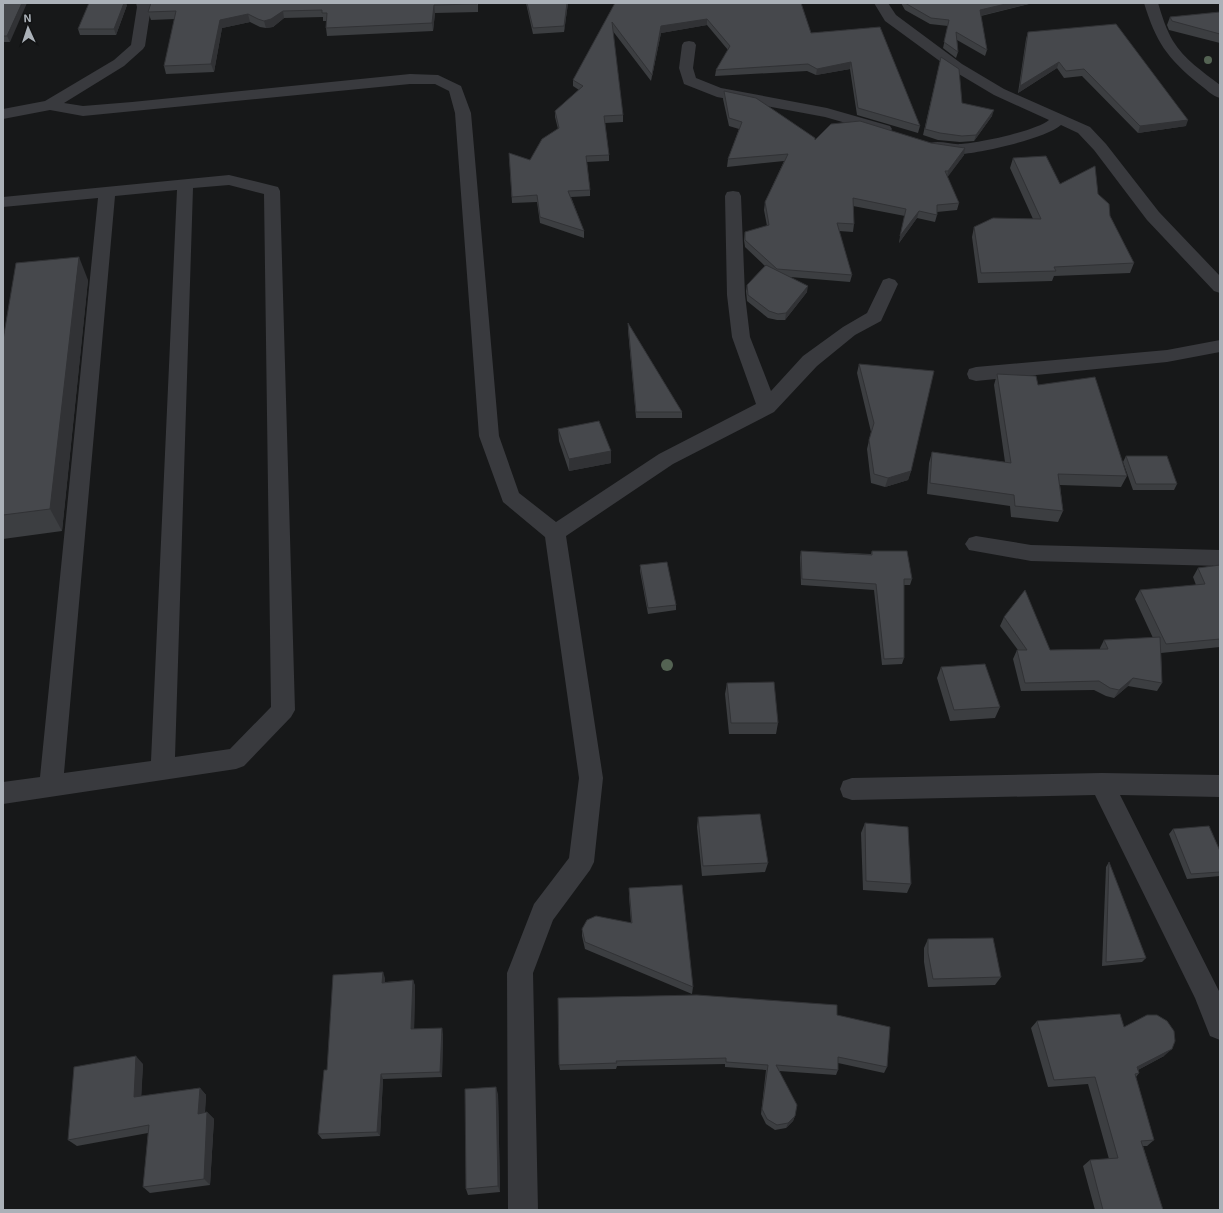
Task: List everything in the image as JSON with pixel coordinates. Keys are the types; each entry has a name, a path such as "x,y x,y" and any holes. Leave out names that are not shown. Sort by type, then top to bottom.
{"street":[{"path":"3,114 50,105 119,63 138,46 144,7 143,3"},
{"path":"881,3 890,18 957,67 998,92 1084,130 1095,141 1153,216 1220,287"},
{"path":"1151,3 1158,25 1170,47 1193,70 1220,93"},
{"path":"689,46 686,68 689,81 717,92 827,113 901,134"},
{"path":"50,105 83,111 410,79 438,80 456,89 463,113 489,436 510,496 555,533 591,778 581,862 543,913 520,973 523,1210"},
{"path":"922,142 936,146 960,149 978,147 1029,134 1051,126 1058,119"},
{"path":"3,202 229,180 272,191 283,710 236,758 3,793"},
{"path":"163,769 185,184"},
{"path":"51,786 106,192"},
{"path":"733,196 736,295 741,337 767,407"},
{"path":"555,533 666,459 767,407 810,361 849,330 875,317 889,284"},
{"path":"976,374 1167,356 1220,346"},
{"path":"976,544 1031,553 1220,558"},
{"path":"852,790 1102,784 1220,786"},
{"path":"1102,784 1205,990 1220,1026"}],"building":[{"path":"3,3 22,3 7,36 3,36"},
{"path":"89,3 124,3 114,29 78,29"},
{"path":"151,3 477,4 434,5 432,23 326,28 327,13 322,13 322,10 283,11 271,19 264,21 248,14 220,20 211,64 164,66 176,11 148,12"},
{"path":"527,3 567,3 564,26 533,28"},
{"path":"615,3 801,3 811,33 880,27 920,126 858,108 851,62 817,69 808,64 716,70 730,46 707,19 661,26 652,75 612,22 623,115 604,116 609,155 586,156 590,190 568,191 584,231 540,217 537,195 512,197 509,153 530,160 542,139 559,128 555,111 583,86 573,80"},
{"path":"905,3 1010,3 980,10 987,50 956,32 958,52 944,42 949,20 931,18"},
{"path":"1220,12 1220,34 1172,21 1170,17"},
{"path":"1116,24 1188,120 1140,126 1084,69 1066,71 1059,62 1020,86 1028,32"},
{"path":"941,57 959,69 962,103 994,110 976,135 962,136 925,129"},
{"path":"724,91 756,98 815,138 815,140 831,124 860,121 931,143 965,148 948,171 945,171 959,203 937,205 937,215 919,211 900,236 906,209 853,198 854,224 837,223 852,275 777,269 745,240 745,232 769,225 765,202 788,154 728,159 742,122 729,118"},
{"path":"1046,156 1060,184 1095,166 1098,194 1109,204 1110,216 1134,263 1054,267 1056,271 981,273 974,227 993,218 1041,219 1013,158"},
{"path":"79,257 50,509 3,515 3,340 16,263"},
{"path":"766,265 808,286 786,313 778,314 769,311 748,295 747,285"},
{"path":"628,323 682,412 636,412"},
{"path":"859,364 934,371 911,471 888,478 874,474 869,440 874,423"},
{"path":"997,374 1036,376 1038,385 1095,377 1127,476 1058,474 1063,511 1015,506 1014,495 930,483 932,452 1011,463"},
{"path":"599,421 611,451 569,459 558,429"},
{"path":"1126,456 1167,456 1177,484 1136,484"},
{"path":"801,551 872,555 872,551 907,551 912,579 904,579 904,658 884,659 876,584 802,579"},
{"path":"667,562 676,605 648,608 640,565"},
{"path":"1220,565 1220,639 1166,644 1140,590 1205,584 1198,568"},
{"path":"1025,590 1050,650 1108,649 1104,640 1160,637 1162,683 1133,678 1119,690 1110,688 1099,681 1025,683 1017,650 1027,650 1004,617"},
{"path":"985,664 1000,707 954,710 941,667"},
{"path":"774,682 778,723 731,723 727,683"},
{"path":"760,814 768,863 703,866 698,817"},
{"path":"865,823 908,827 911,884 866,881"},
{"path":"1209,826 1220,851 1220,872 1191,874 1173,829"},
{"path":"1109,862 1146,958 1106,962"},
{"path":"682,885 693,987 585,942 582,929 587,920 596,916 632,923 629,888"},
{"path":"993,938 1001,977 933,979 928,953 928,939"},
{"path":"383,972 382,983 413,980 411,1029 442,1028 440,1072 381,1074 377,1132 318,1134 324,1070 327,1070 333,975"},
{"path":"697,995 837,1005 837,1015 890,1027 887,1067 838,1057 838,1070 776,1065 797,1105 795,1116 788,1123 777,1125 767,1119 762,1109 768,1065 726,1062 726,1058 616,1061 617,1063 559,1065 558,998"},
{"path":"1120,1014 1124,1027 1147,1015 1157,1015 1167,1021 1174,1031 1175,1041 1172,1049 1137,1067 1139,1073 1135,1074 1154,1140 1141,1141 1163,1210 1103,1210 1090,1160 1118,1158 1095,1077 1054,1080 1037,1021"},
{"path":"136,1056 134,1097 200,1088 198,1114 207,1112 204,1179 143,1187 149,1125 68,1140 74,1067"},
{"path":"496,1087 498,1186 466,1189 465,1089"}]}
